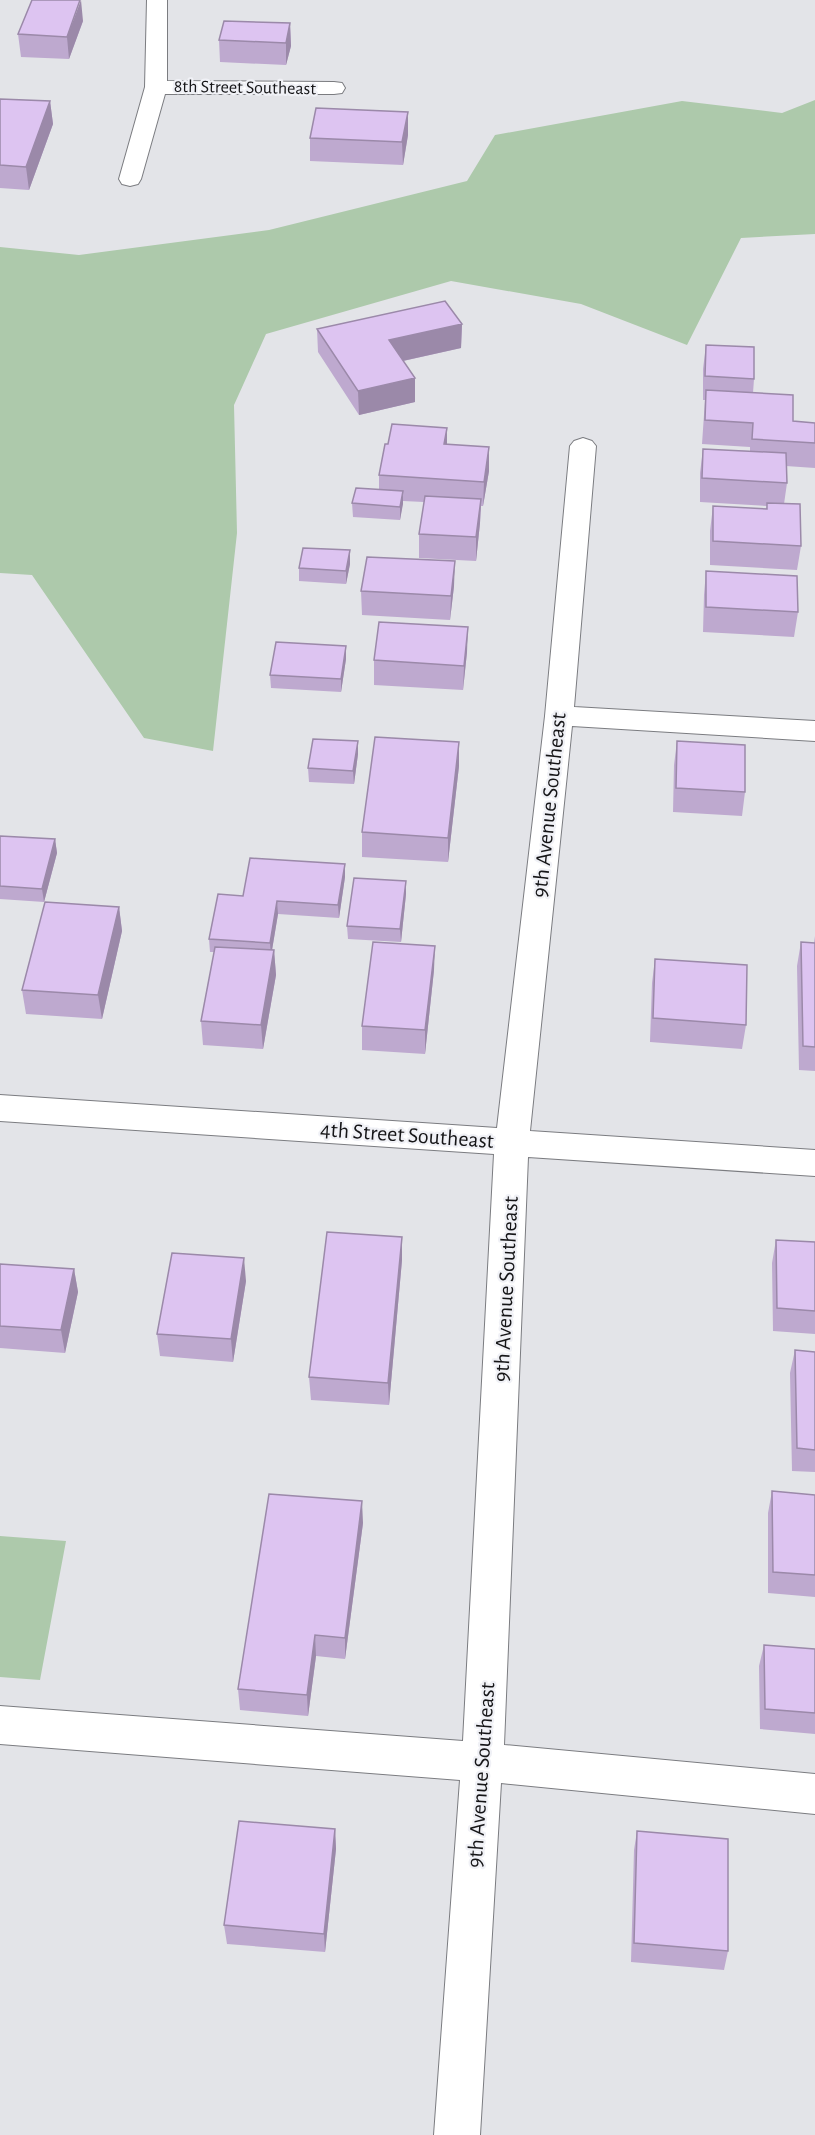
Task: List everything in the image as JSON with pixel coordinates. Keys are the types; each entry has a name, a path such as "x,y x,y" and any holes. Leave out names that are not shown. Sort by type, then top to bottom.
{"street":[{"path":"130,178 156,87 158,0"},
{"name":"8th Street Southeast","path":"156,87 334,88"},
{"name":"9th Avenue Southeast","path":"457,2135 482,1762 512,1142 559,716 583,446"},
{"path":"559,716 815,731"},
{"name":"4th Street Southeast","path":"0,1108 815,1163"},
{"path":"0,1725 482,1762 815,1794"}],"green space":[{"path":"815,100 815,234 741,238 687,345 581,304 451,281 266,334 234,405 237,533 213,751 144,738 32,575 0,573 0,247 79,255 269,230 467,181 495,135 682,101 782,113"},
{"path":"0,1536 66,1541 40,1680 0,1677"}],"building":[{"path":"32,0 80,0 67,37 18,34"},
{"path":"224,21 290,23 286,43 219,40"},
{"path":"0,99 50,101 26,167 0,165"},
{"path":"316,108 408,112 402,142 310,138"},
{"path":"445,301 462,324 389,340 415,378 358,391 317,329"},
{"path":"706,345 754,347 754,379 705,376"},
{"path":"706,390 793,395 793,421 815,423 815,443 752,439 753,423 705,420"},
{"path":"392,424 447,428 444,444 489,447 484,482 379,475 385,444 388,444"},
{"path":"703,449 786,453 787,483 702,478"},
{"path":"356,488 403,491 400,507 352,503"},
{"path":"425,496 481,499 476,537 419,534"},
{"path":"767,503 800,504 801,546 713,541 713,506 767,509"},
{"path":"303,548 350,550 346,571 299,568"},
{"path":"367,557 455,561 451,596 361,591"},
{"path":"706,571 797,576 798,612 706,607"},
{"path":"379,622 468,627 464,666 374,660"},
{"path":"276,642 346,646 341,679 270,675"},
{"path":"375,737 459,742 448,838 362,832"},
{"path":"313,739 358,741 353,771 308,768"},
{"path":"677,741 745,745 745,792 676,788"},
{"path":"0,836 55,839 42,889 0,886"},
{"path":"250,858 345,864 338,905 277,901 270,943 209,939 218,894 243,896"},
{"path":"354,878 406,881 400,929 347,926"},
{"path":"45,902 119,907 98,995 22,990"},
{"path":"373,942 435,946 425,1030 362,1026"},
{"path":"801,942 815,943 815,1047 803,1046"},
{"path":"215,947 274,950 261,1025 201,1021"},
{"path":"655,959 747,965 746,1025 653,1018"},
{"path":"327,1232 402,1237 388,1383 309,1377"},
{"path":"776,1240 815,1242 815,1311 777,1308"},
{"path":"172,1253 244,1258 231,1339 157,1334"},
{"path":"0,1264 74,1269 61,1330 0,1326"},
{"path":"795,1350 815,1352 815,1450 797,1448"},
{"path":"772,1491 815,1495 815,1575 773,1572"},
{"path":"269,1494 362,1501 345,1638 315,1635 307,1695 238,1689"},
{"path":"764,1645 815,1649 815,1713 765,1709"},
{"path":"239,1821 335,1829 324,1934 224,1925"},
{"path":"637,1831 728,1839 728,1951 634,1943"}]}
